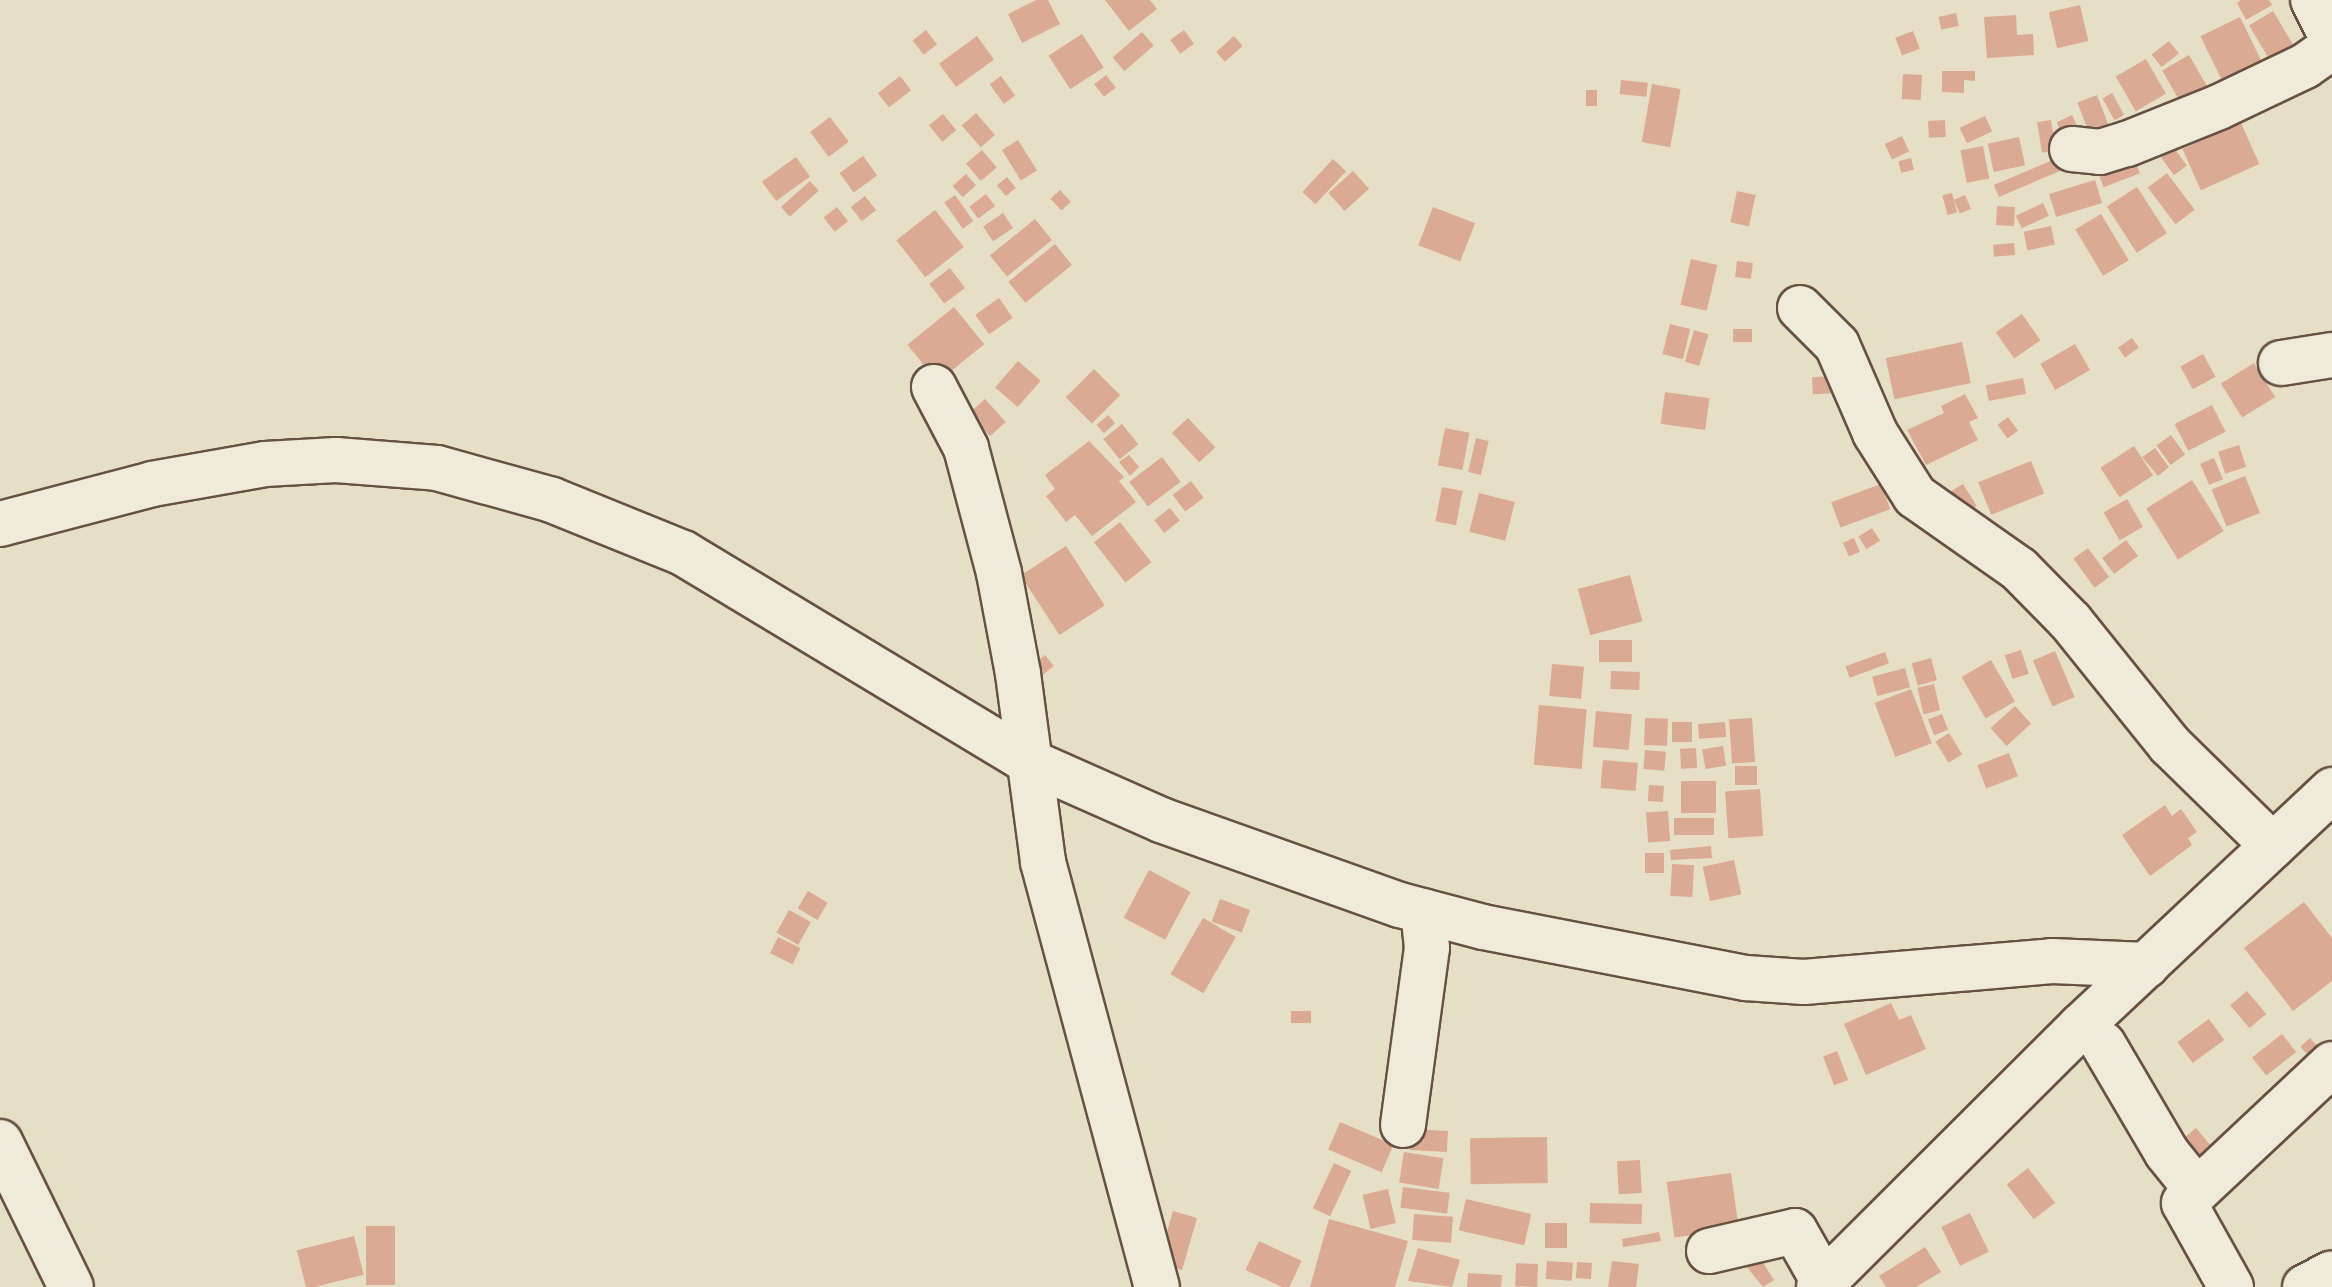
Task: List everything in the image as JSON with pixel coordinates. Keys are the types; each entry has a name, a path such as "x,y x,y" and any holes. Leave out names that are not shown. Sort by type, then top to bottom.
{"street":[{"path":"2313,0 2332,37"},
{"path":"2072,149 2100,152 2127,144 2219,107 2305,66 2332,47"},
{"path":"1800,308 1837,345 1875,433 1915,496 2019,569 2071,622 2170,745 2273,846"},
{"path":"2281,363 2332,355"},
{"path":"934,387 966,448 999,573 1043,862 1157,1287"},
{"path":"0,524 152,484 265,464 336,460 437,468 552,500 683,553 1028,761 1161,820 1423,911 1746,978 1804,982 2052,961 2147,965"},
{"path":"1709,1251 1795,1231 1822,1284 2147,965 2332,790"},
{"path":"1403,1125 1427,948 1423,911"},
{"path":"2103,1044 2167,1153 2197,1190"},
{"path":"2231,1287 2184,1203 2332,1064"},
{"path":"0,1142 71,1287"},
{"path":"2305,1287 2332,1273"}],"building":[{"path":"1036,0 1048,0 1060,24 1022,43 1008,14"},
{"path":"1105,0 1150,0 1157,9 1129,31"},
{"path":"2241,0 2269,0 2272,5 2246,20 2237,3"},
{"path":"2080,5 2088,41 2057,48 2049,12"},
{"path":"2273,11 2294,46 2270,61 2249,25"},
{"path":"1956,13 1959,26 1941,30 1938,17"},
{"path":"2016,15 2017,35 2033,34 2034,55 1987,58 1984,17"},
{"path":"2240,17 2263,64 2223,83 2200,36"},
{"path":"926,30 937,44 924,55 913,40"},
{"path":"1184,30 1194,44 1180,54 1170,40"},
{"path":"1913,31 1920,49 1902,56 1895,38"},
{"path":"1142,32 1154,46 1124,71 1113,58"},
{"path":"1082,34 1104,68 1070,89 1048,56"},
{"path":"977,36 994,59 956,87 939,64"},
{"path":"1234,36 1243,46 1225,62 1216,52"},
{"path":"2169,41 2179,54 2162,67 2152,55"},
{"path":"2189,55 2208,88 2181,103 2162,70"},
{"path":"2146,59 2166,94 2136,111 2116,76"},
{"path":"1942,71 1975,71 1975,81 1964,80 1964,93 1942,92"},
{"path":"1903,74 1922,75 1921,100 1902,99"},
{"path":"1106,75 1116,88 1104,97 1094,84"},
{"path":"900,76 911,90 889,107 878,93"},
{"path":"1001,76 1015,95 1004,104 990,84"},
{"path":"1621,80 1648,83 1646,97 1620,94"},
{"path":"1652,84 1681,89 1670,147 1642,142"},
{"path":"1586,90 1597,90 1597,106 1586,106"},
{"path":"2112,93 2124,115 2114,120 2102,98"},
{"path":"2097,95 2108,124 2089,131 2077,103"},
{"path":"976,113 995,135 981,147 962,125"},
{"path":"943,114 956,130 942,142 929,125"},
{"path":"2072,115 2081,134 2065,141 2057,122"},
{"path":"1985,116 1992,131 1967,143 1960,128"},
{"path":"830,117 849,142 829,157 810,132"},
{"path":"1945,120 1946,137 1929,138 1928,121"},
{"path":"2051,120 2056,151 2042,153 2037,122"},
{"path":"2241,123 2259,164 2201,190 2183,149"},
{"path":"1902,136 1909,151 1892,159 1885,144"},
{"path":"2019,137 2025,165 1994,172 1988,144"},
{"path":"1018,140 1037,171 1021,181 1002,150"},
{"path":"1983,146 1989,178 1967,183 1960,150"},
{"path":"2174,148 2187,166 2174,175 2161,157"},
{"path":"982,150 997,168 981,181 966,163"},
{"path":"2131,150 2140,173 2104,187 2095,164"},
{"path":"863,156 877,175 854,192 840,173"},
{"path":"2062,156 2067,168 1999,197 1994,185"},
{"path":"796,157 810,176 776,201 762,182"},
{"path":"1911,158 1914,170 1901,173 1898,161"},
{"path":"1333,159 1346,171 1315,204 1302,192"},
{"path":"1353,171 1369,189 1345,211 1328,193"},
{"path":"2167,173 2195,210 2176,224 2148,187"},
{"path":"966,174 976,185 963,197 953,186"},
{"path":"1007,177 1016,188 1006,196 997,185"},
{"path":"2095,180 2102,203 2056,217 2049,194"},
{"path":"810,181 819,191 790,217 781,207"},
{"path":"2137,187 2167,233 2137,253 2107,207"},
{"path":"1060,190 1071,202 1061,211 1050,199"},
{"path":"1737,191 1756,195 1749,226 1730,222"},
{"path":"1952,193 1957,212 1948,215 1942,196"},
{"path":"986,194 995,206 978,219 969,207"},
{"path":"955,195 973,221 963,229 944,202"},
{"path":"1965,195 1971,209 1960,213 1954,200"},
{"path":"865,196 876,210 862,221 851,207"},
{"path":"2043,203 2049,216 2022,228 2016,216"},
{"path":"1997,206 2015,207 2014,226 1996,225"},
{"path":"837,207 848,221 835,232 824,217"},
{"path":"1433,207 1475,223 1460,261 1418,245"},
{"path":"935,210 964,247 925,277 896,240"},
{"path":"1003,213 1013,228 993,241 983,226"},
{"path":"2101,214 2129,260 2103,276 2075,229"},
{"path":"1035,219 1052,240 1007,276 990,256"},
{"path":"2051,226 2055,245 2028,250 2024,232"},
{"path":"2014,243 2015,255 1994,257 1993,245"},
{"path":"1055,244 1072,265 1025,303 1008,282"},
{"path":"1691,259 1717,265 1707,311 1680,305"},
{"path":"1737,261 1753,263 1751,279 1735,277"},
{"path":"950,268 965,288 944,304 929,284"},
{"path":"999,298 1013,318 989,334 975,315"},
{"path":"954,307 984,344 938,382 907,345"},
{"path":"2022,314 2040,340 2014,359 1996,332"},
{"path":"1670,324 1690,329 1683,359 1663,354"},
{"path":"1733,329 1752,329 1752,342 1733,342"},
{"path":"1694,330 1708,334 1699,366 1685,362"},
{"path":"2132,338 2139,348 2125,358 2118,348"},
{"path":"1962,342 1971,383 1894,399 1886,358"},
{"path":"2075,344 2090,370 2055,390 2040,364"},
{"path":"2203,354 2216,377 2193,389 2180,367"},
{"path":"1018,361 1041,381 1018,407 995,387"},
{"path":"2254,363 2275,397 2242,418 2221,384"},
{"path":"1094,369 1120,395 1092,423 1066,397"},
{"path":"1835,376 1836,393 1813,394 1812,377"},
{"path":"2023,378 2026,394 1989,401 1986,385"},
{"path":"1665,392 1710,398 1705,430 1661,424"},
{"path":"1965,394 1978,418 1969,422 1978,440 1926,465 1907,430 1944,413 1941,406"},
{"path":"985,399 1006,422 990,436 969,413"},
{"path":"2212,405 2226,432 2188,451 2175,424"},
{"path":"1108,415 1115,423 1104,433 1097,425"},
{"path":"2008,417 2018,431 2007,438 1997,425"},
{"path":"1188,418 1215,447 1199,462 1172,433"},
{"path":"1122,424 1138,444 1120,459 1103,439"},
{"path":"1445,428 1470,433 1462,470 1438,465"},
{"path":"2171,435 2185,454 2171,465 2156,446"},
{"path":"1476,438 1489,441 1481,475 1468,472"},
{"path":"1089,441 1124,477 1119,481 1136,502 1092,536 1075,515 1066,522 1046,496 1055,489 1045,475"},
{"path":"2239,445 2246,467 2225,474 2218,452"},
{"path":"2134,446 2153,475 2120,497 2100,468"},
{"path":"2155,448 2169,467 2158,476 2142,457"},
{"path":"1129,455 1139,467 1130,476 1119,462"},
{"path":"1162,457 1181,482 1148,506 1129,482"},
{"path":"2214,458 2223,479 2209,485 2200,464"},
{"path":"2031,461 2044,493 1991,515 1978,482"},
{"path":"2245,476 2260,513 2227,527 2212,489"},
{"path":"2192,480 2224,531 2178,559 2146,509"},
{"path":"1191,481 1204,498 1185,512 1173,495"},
{"path":"1881,484 1890,509 1840,527 1831,502"},
{"path":"1963,484 1977,506 1961,516 1947,494"},
{"path":"1442,487 1463,491 1456,525 1435,521"},
{"path":"1479,493 1515,502 1505,541 1469,532"},
{"path":"2127,499 2143,527 2120,540 2104,513"},
{"path":"1170,508 1180,521 1164,533 1154,520"},
{"path":"1120,522 1151,562 1125,583 1094,542"},
{"path":"1872,528 1880,541 1866,549 1858,536"},
{"path":"1854,538 1860,552 1849,556 1843,543"},
{"path":"2126,540 2138,556 2114,574 2102,558"},
{"path":"1066,546 1105,606 1059,635 1021,575"},
{"path":"2088,548 2109,577 2095,588 2073,559"},
{"path":"1630,575 1642,621 1590,635 1578,589"},
{"path":"1599,640 1632,640 1632,662 1599,662"},
{"path":"2021,650 2029,674 2013,679 2005,655"},
{"path":"2055,651 2075,697 2052,706 2033,660"},
{"path":"1885,652 1889,663 1850,678 1846,666"},
{"path":"1045,655 1054,666 1035,681 1026,670"},
{"path":"1931,658 1937,680 1918,685 1912,663"},
{"path":"1991,660 2015,702 1986,719 1962,677"},
{"path":"1552,664 1584,667 1581,699 1549,696"},
{"path":"1905,668 1910,687 1877,696 1872,677"},
{"path":"1611,671 1640,672 1639,690 1610,689"},
{"path":"1934,684 1940,710 1924,714 1917,688"},
{"path":"1911,689 1932,743 1895,757 1875,703"},
{"path":"1539,705 1587,709 1582,769 1534,765"},
{"path":"2015,706 2031,724 2007,746 1990,728"},
{"path":"1596,711 1632,714 1629,750 1593,747"},
{"path":"1942,714 1948,730 1934,735 1928,719"},
{"path":"1645,718 1668,719 1667,746 1644,745"},
{"path":"1752,718 1755,762 1732,763 1729,720"},
{"path":"1672,722 1692,722 1692,742 1672,742"},
{"path":"1725,722 1726,737 1699,739 1698,724"},
{"path":"1949,733 1962,754 1949,763 1935,741"},
{"path":"1723,746 1726,766 1705,769 1702,749"},
{"path":"1696,748 1697,768 1681,769 1680,749"},
{"path":"1645,750 1666,752 1664,771 1643,769"},
{"path":"2009,753 2018,776 1986,789 1977,765"},
{"path":"1603,760 1638,763 1635,791 1601,788"},
{"path":"1735,766 1757,766 1757,785 1735,785"},
{"path":"1681,781 1716,781 1716,813 1681,813"},
{"path":"1649,785 1664,786 1663,802 1648,801"},
{"path":"1760,789 1763,836 1728,838 1725,791"},
{"path":"2165,805 2172,816 2181,809 2197,832 2188,838 2192,845 2150,876 2122,835"},
{"path":"1668,811 1670,841 1648,842 1646,813"},
{"path":"1674,818 1714,818 1714,835 1674,835"},
{"path":"1711,846 1712,858 1671,860 1670,850"},
{"path":"1645,853 1664,853 1664,873 1645,873"},
{"path":"1734,860 1741,894 1710,901 1703,867"},
{"path":"1672,864 1694,865 1692,897 1670,896"},
{"path":"1149,870 1190,892 1165,940 1124,918"},
{"path":"808,891 828,903 817,920 798,908"},
{"path":"1220,899 1250,910 1242,932 1212,922"},
{"path":"2304,902 2332,938 2332,981 2293,1011 2244,948"},
{"path":"789,910 811,922 798,945 776,933"},
{"path":"1203,918 1236,937 1203,993 1170,974"},
{"path":"778,937 800,948 793,964 770,953"},
{"path":"2247,991 2266,1014 2249,1028 2230,1005"},
{"path":"1891,1003 1899,1020 1911,1015 1926,1049 1866,1075 1844,1024"},
{"path":"1291,1011 1311,1011 1311,1023 1291,1023"},
{"path":"2209,1019 2224,1040 2193,1063 2177,1042"},
{"path":"2282,1034 2296,1052 2266,1076 2252,1057"},
{"path":"2310,1038 2320,1049 2310,1058 2300,1047"},
{"path":"1837,1051 1848,1080 1834,1085 1823,1056"},
{"path":"1340,1122 1393,1145 1382,1172 1328,1150"},
{"path":"2196,1128 2217,1153 2201,1167 2180,1141"},
{"path":"1411,1129 1448,1131 1447,1152 1410,1150"},
{"path":"1547,1137 1548,1183 1471,1184 1470,1138"},
{"path":"1404,1152 1444,1158 1439,1189 1399,1183"},
{"path":"1640,1160 1642,1193 1619,1194 1617,1161"},
{"path":"1334,1163 1351,1171 1330,1216 1313,1208"},
{"path":"2028,1168 2055,1203 2034,1219 2007,1185"},
{"path":"1731,1173 1739,1228 1674,1238 1667,1182"},
{"path":"1403,1187 1450,1193 1447,1214 1400,1208"},
{"path":"1388,1189 1396,1223 1371,1229 1363,1195"},
{"path":"1466,1199 1531,1214 1524,1245 1459,1230"},
{"path":"1590,1203 1642,1204 1642,1224 1590,1223"},
{"path":"1173,1211 1197,1218 1182,1270 1158,1263"},
{"path":"1970,1213 1989,1252 1960,1266 1941,1227"},
{"path":"1414,1214 1453,1217 1451,1243 1412,1240"},
{"path":"1329,1219 1408,1241 1395,1287 1310,1287"},
{"path":"1545,1223 1567,1223 1567,1248 1545,1248"},
{"path":"366,1226 395,1226 395,1285 366,1285"},
{"path":"1659,1232 1661,1241 1623,1247 1622,1239"},
{"path":"354,1236 364,1275 306,1287 297,1250"},
{"path":"1259,1241 1302,1261 1289,1287 1282,1287 1245,1270"},
{"path":"1925,1247 1941,1272 1916,1287 1886,1287 1879,1276"},
{"path":"1418,1248 1460,1260 1452,1287 1408,1281"},
{"path":"1760,1258 1774,1280 1763,1287 1746,1266"},
{"path":"1547,1261 1573,1263 1572,1281 1546,1279"},
{"path":"1612,1261 1639,1264 1636,1287 1608,1287"},
{"path":"1577,1262 1592,1263 1591,1279 1576,1278"},
{"path":"1516,1263 1538,1264 1537,1287 1515,1286"},
{"path":"1468,1273 1502,1275 1501,1287 1467,1287"}]}
